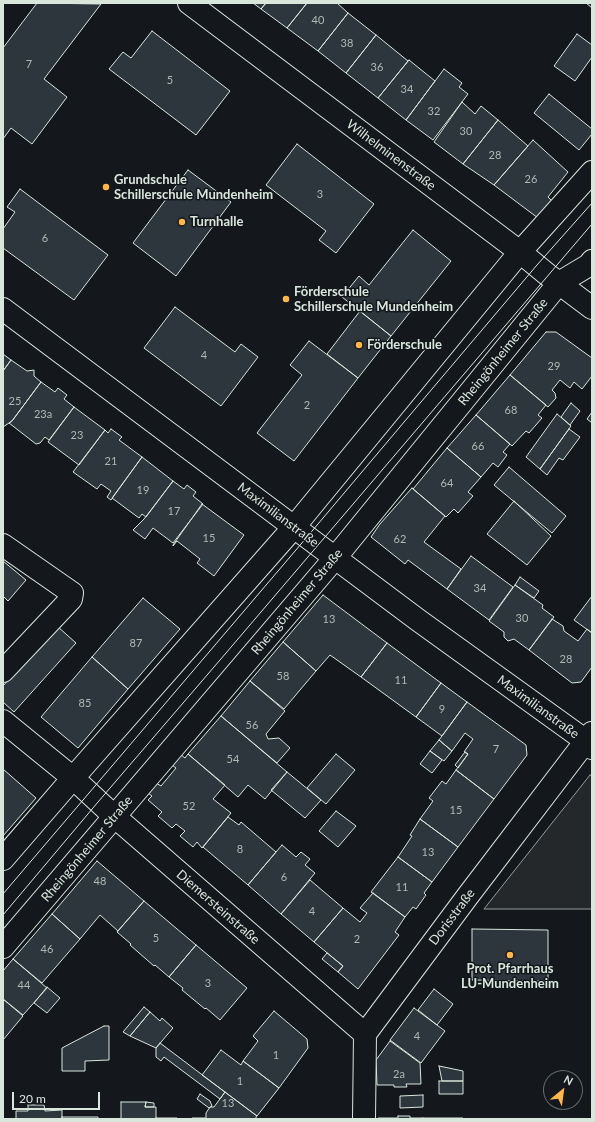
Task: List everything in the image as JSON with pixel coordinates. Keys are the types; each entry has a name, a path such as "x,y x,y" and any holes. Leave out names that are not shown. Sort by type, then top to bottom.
{"street":[{"name":"Wilhelminenstraße","path":"189,3 520,252 592,308"},
{"path":"3,859 294,527 520,252 592,172"},
{"name":"Rheingönheimer Straße","path":"3,948 335,558 559,283 589,265 592,261"},
{"name":"Maximilianstraße","path":"3,309 418,620 590,741"},
{"path":"3,545 72,593 71,600 3,671"},
{"name":"Diemersteinstraße","path":"3,721 73,778 114,816 366,1034"},
{"name":"Dorisstraße","path":"366,1034 467,898 590,741"},
{"path":"364,1119 366,1034"}],"shaded area":[{"path":"590,775 592,776 592,909 484,909"}],"building":[{"path":"37,3 101,4 44,79 67,97 32,144 11,128 3,139 3,48"},
{"path":"253,3 266,3 261,9"},
{"path":"266,3 307,3 287,28 261,9"},
{"path":"307,3 337,3 348,13 318,51 287,28"},
{"path":"586,3 592,3 592,8"},
{"path":"348,13 376,35 346,73 318,51"},
{"path":"152,31 230,91 196,135 109,69 123,52 131,58"},
{"path":"577,34 592,45 592,57 575,81 554,66"},
{"path":"376,35 408,61 378,98 346,73"},
{"path":"409,60 435,81 406,120 378,98"},
{"path":"444,69 462,83 459,87 468,94 433,140 406,120"},
{"path":"549,94 592,129 592,134 579,150 534,113"},
{"path":"462,102 475,114 481,106 498,120 463,164 434,142"},
{"path":"498,120 528,146 494,185 463,164"},
{"path":"533,140 568,172 548,197 553,202 538,218 494,185"},
{"path":"297,144 374,204 336,253 319,240 326,231 266,185"},
{"name":"Turnhalle","path":"188,170 231,202 176,276 133,243"},
{"path":"20,189 108,255 74,300 3,248 3,229 15,212 7,207"},
{"path":"413,230 451,261 391,336 342,297 359,276 369,285"},
{"path":"175,307 235,352 241,344 258,357 221,406 144,348"},
{"name":"Förderschule","path":"360,311 391,336 358,378 327,354"},
{"path":"546,332 556,332 592,358 592,376 582,389 574,382 570,388 560,380 552,390 555,393 556,398 548,407 510,375"},
{"path":"309,341 358,378 294,461 257,433 302,375 290,365"},
{"path":"3,354 11,360 3,371"},
{"path":"11,360 27,371 34,370 34,376 41,382 12,421 3,427 3,371"},
{"path":"510,375 546,405 538,415 542,418 529,433 526,431 512,446 476,415"},
{"path":"41,382 55,392 58,388 67,395 64,399 74,407 49,440 45,437 40,443 36,444 9,423"},
{"path":"571,403 580,411 570,425 561,417"},
{"path":"74,407 105,430 79,465 48,442"},
{"path":"592,412 592,423 587,419"},
{"path":"557,414 571,426 540,469 526,457"},
{"path":"476,415 510,444 503,452 507,455 498,467 493,463 481,477 447,448"},
{"path":"111,429 122,437 119,440 142,457 111,500 107,497 111,491 101,484 97,489 73,472 105,430 108,433"},
{"path":"569,429 580,437 563,460 559,458 547,475 540,469"},
{"path":"447,448 481,477 468,492 473,496 458,513 454,509 446,517 413,489"},
{"path":"142,457 173,481 146,517 142,514 139,518 112,498"},
{"path":"509,467 566,516 552,533 494,485"},
{"path":"173,481 184,489 187,485 196,492 193,496 203,504 173,543 153,528 145,539 133,530 144,519"},
{"path":"412,488 445,516 424,542 461,569 447,589 408,560 405,564 371,537 380,524"},
{"path":"514,501 551,536 527,565 487,534"},
{"path":"202,504 244,535 214,576 197,563 200,559 177,541 173,546"},
{"path":"471,556 513,587 489,620 447,589"},
{"path":"3,561 26,580 8,601 3,596"},
{"path":"520,577 539,591 534,598 515,585"},
{"path":"515,585 543,605 542,608 554,617 529,650 514,639 508,641 504,637 504,632 489,621"},
{"path":"323,595 387,643 361,677 330,655 316,671 283,642"},
{"path":"592,596 592,633 574,620"},
{"path":"143,598 180,629 128,689 92,657"},
{"path":"552,619 563,626 564,631 578,641 587,629 592,633 592,667 581,682 572,683 529,650"},
{"path":"57,626 76,643 14,712 3,702 3,686"},
{"path":"283,642 316,671 284,709 250,681"},
{"path":"387,643 441,683 416,717 361,677"},
{"path":"92,657 128,689 78,748 41,717"},
{"path":"250,681 285,711 266,734 268,739 279,738 290,748 277,763 221,716"},
{"path":"441,683 467,702 442,736 416,717"},
{"path":"467,702 526,745 527,755 494,799 456,770 468,754 464,752 473,739 465,733 452,751 439,740"},
{"path":"221,716 287,772 265,799 248,785 238,797 188,754"},
{"path":"439,740 452,751 444,761 430,751"},
{"path":"430,751 442,760 432,773 420,764"},
{"path":"465,752 468,754 458,768 455,765"},
{"path":"180,754 185,758 188,754 225,785 213,799 231,813 202,848 197,842 193,847 180,836 185,831 176,824 172,828 158,816 162,812 148,800 152,796 148,793 156,783 161,786 176,768 172,765"},
{"path":"336,754 355,770 326,804 307,788"},
{"path":"3,769 36,798 3,836"},
{"path":"456,770 494,799 458,847 420,819 433,801 429,798 442,781 446,784"},
{"path":"287,772 321,800 305,818 271,790"},
{"path":"336,811 356,826 338,847 319,831"},
{"path":"228,817 239,825 241,822 276,852 248,885 203,847"},
{"path":"420,819 458,847 432,882 398,857 412,836 410,835"},
{"path":"282,845 296,857 301,852 310,859 305,865 315,873 281,914 248,885"},
{"path":"398,857 432,882 424,893 426,895 416,909 413,907 405,917 371,892"},
{"path":"97,861 144,901 118,931 100,915 80,939 52,914"},
{"path":"310,880 343,908 314,942 281,914"},
{"path":"373,893 405,917 395,932 399,935 358,989 338,972 343,966 314,942 343,908 360,922 367,913 360,908"},
{"path":"144,901 196,945 169,977 155,965 154,966 117,932"},
{"path":"52,914 80,939 42,983 13,959"},
{"name":"Prot. Pfarrhaus LU-Mundenheim","path":"472,929 548,930 548,981 472,980"},
{"path":"196,945 247,988 220,1020 182,990 183,988 169,977"},
{"path":"327,953 343,966 338,972 322,959"},
{"path":"13,959 47,988 23,1015 3,999 3,971"},
{"path":"47,987 60,998 47,1013 34,1003"},
{"path":"434,989 453,1004 437,1025 418,1010"},
{"path":"3,999 23,1016 3,1040"},
{"path":"144,1007 150,1012 130,1036 123,1032"},
{"path":"414,1008 445,1031 421,1063 390,1040"},
{"path":"274,1011 307,1039 308,1048 279,1088 243,1061 258,1041 253,1036"},
{"path":"150,1012 160,1021 162,1018 173,1028 156,1048 130,1036"},
{"path":"104,1026 109,1026 109,1060 85,1061 85,1071 62,1071 62,1048"},
{"path":"390,1041 420,1063 421,1084 406,1084 407,1087 377,1085 376,1060"},
{"path":"160,1043 225,1092 220,1099 164,1057 161,1061 156,1057 156,1048"},
{"path":"221,1050 241,1065 243,1061 279,1088 257,1116 202,1075"},
{"path":"439,1066 463,1071 463,1081 442,1081"},
{"path":"439,1081 463,1081 463,1094 439,1094"},
{"path":"225,1092 257,1116 255,1119 192,1119 206,1118 206,1113 210,1107 214,1107"},
{"path":"200,1094 210,1101 212,1106 209,1108 197,1099"},
{"path":"423,1095 423,1107 400,1108 400,1096"},
{"path":"121,1102 146,1102 145,1107 156,1107 156,1119 121,1119"},
{"path":"146,1102 154,1103 154,1107 145,1107"},
{"path":"28,1105 44,1105 45,1111 62,1110 62,1119 16,1119 16,1111 28,1111"},
{"path":"398,1116 410,1116 410,1118 423,1119 378,1119 398,1118"},
{"path":"62,1117 98,1117 98,1119 62,1119"},
{"path":"177,1118 177,1119 156,1119"},
{"path":"463,1118 463,1119 423,1119"}],"tram line":[{"path":"3,894 537,265 592,203"},
{"path":"3,915 592,224"}],"place":[{"name":"Grundschule Schillerschule Mundenheim","path":"106,187"},
{"name":"Turnhalle","path":"182,222"},
{"name":"Förderschule Schillerschule Mundenheim","path":"286,299"},
{"name":"Förderschule","path":"359,345"},
{"name":"Prot. Pfarrhaus LU-Mundenheim","path":"510,955"}]}
